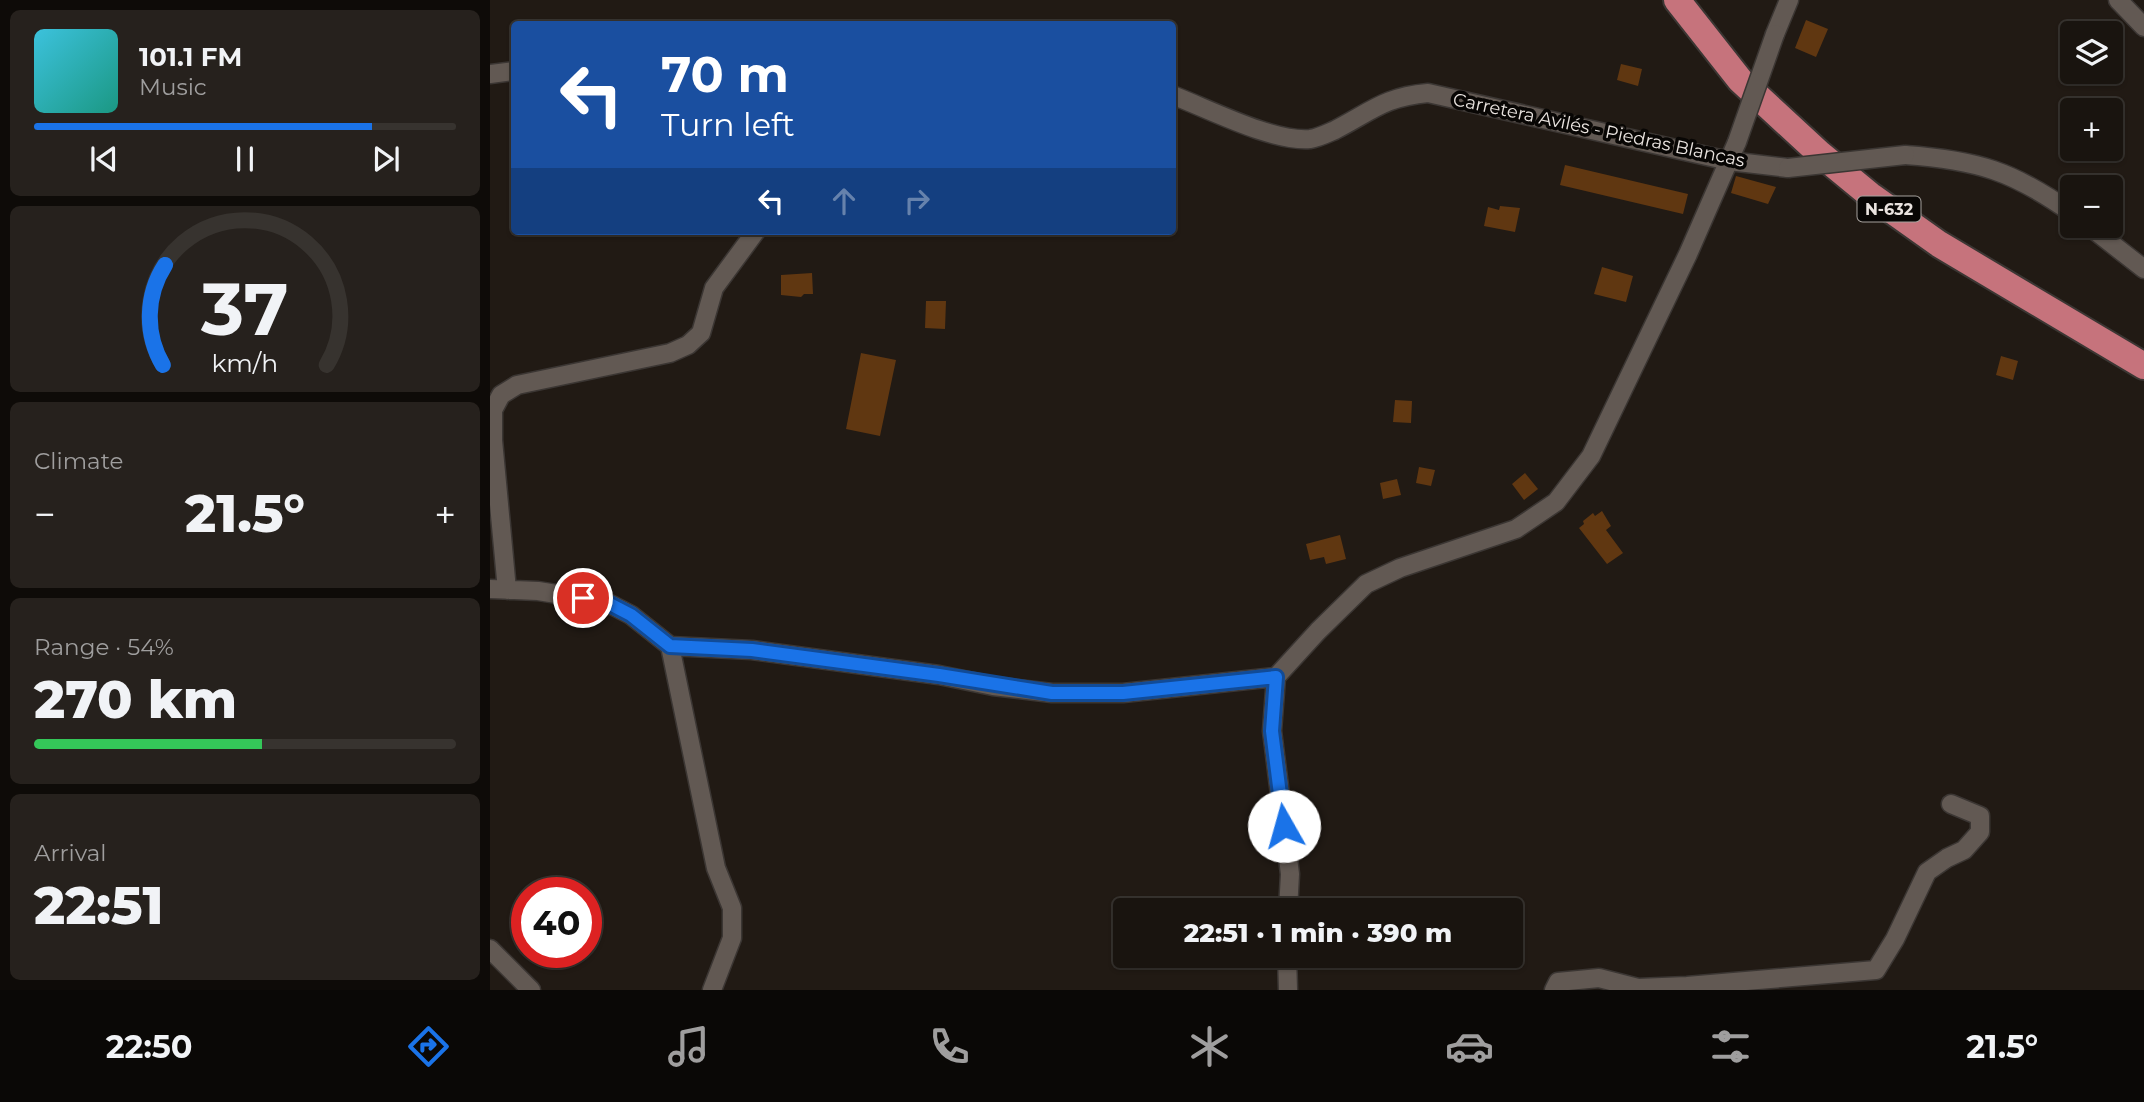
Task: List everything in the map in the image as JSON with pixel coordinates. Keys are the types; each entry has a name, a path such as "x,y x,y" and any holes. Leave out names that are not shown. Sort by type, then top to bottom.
{"highway":[{"name":"N-632","path":"1677,0 1740,80 1819,153 1870,195 1939,244 2144,366"}],"street":[{"path":"1289,898 1290,874 1272,731 1276,677 1366,584 1400,568 1516,529 1556,502 1591,456 1688,254 1729,161 1789,0"},
{"path":"2118,0 2144,27"},
{"path":"490,74 511,71"},
{"name":"Carretera Avilés - Piedras Blancas","path":"1176,96 1285,137 1311,139 1334,131 1379,104 1405,95 1428,93 1729,161 1788,167 1905,155 1938,157 1983,166 2014,176 2060,205"},
{"path":"755,235 729,265 714,288 701,333 688,345 670,353 517,385 501,395 493,410 492,440 499,589 606,602 631,615 670,646 764,651 1052,693 1123,693 1276,677"},
{"path":"2104,238 2144,269"},
{"path":"670,646 716,868 732,908 732,938 712,990"},
{"path":"1554,990 1558,982 1600,978 1638,988 1660,989 1876,970 1895,939 1927,872 1964,850 1980,832 1980,816 1951,804"},
{"path":"490,949 530,990"},
{"path":"1288,968 1289,990"}],"building":[{"path":"1806,20 1828,29 1816,57 1795,48"},
{"path":"1621,64 1642,69 1638,86 1617,80"},
{"path":"1565,165 1688,194 1683,214 1560,185"},
{"path":"1736,176 1776,187 1768,204 1731,193"},
{"path":"1500,206 1520,208 1515,232 1484,226 1488,207 1499,210"},
{"path":"1602,267 1633,276 1626,302 1594,294"},
{"path":"812,273 813,294 804,294 801,297 781,295 781,275"},
{"path":"926,301 946,301 945,329 925,328"},
{"path":"861,353 896,360 880,436 846,429"},
{"path":"2001,356 2018,361 2013,380 1996,375"},
{"path":"1395,400 1412,401 1411,423 1393,422"},
{"path":"1419,467 1435,470 1431,486 1416,483"},
{"path":"1525,473 1538,489 1524,500 1512,484"},
{"path":"1397,479 1401,495 1383,499 1380,483"},
{"path":"1602,511 1611,526 1606,530 1623,553 1607,564 1579,528 1593,513 1595,516"},
{"path":"1340,535 1346,559 1326,564 1324,557 1310,560 1306,544"}],"route":[{"path":"583,598 606,602 631,615 670,646 752,650 1052,693 1123,693 1276,677 1272,731 1284,826"}]}
